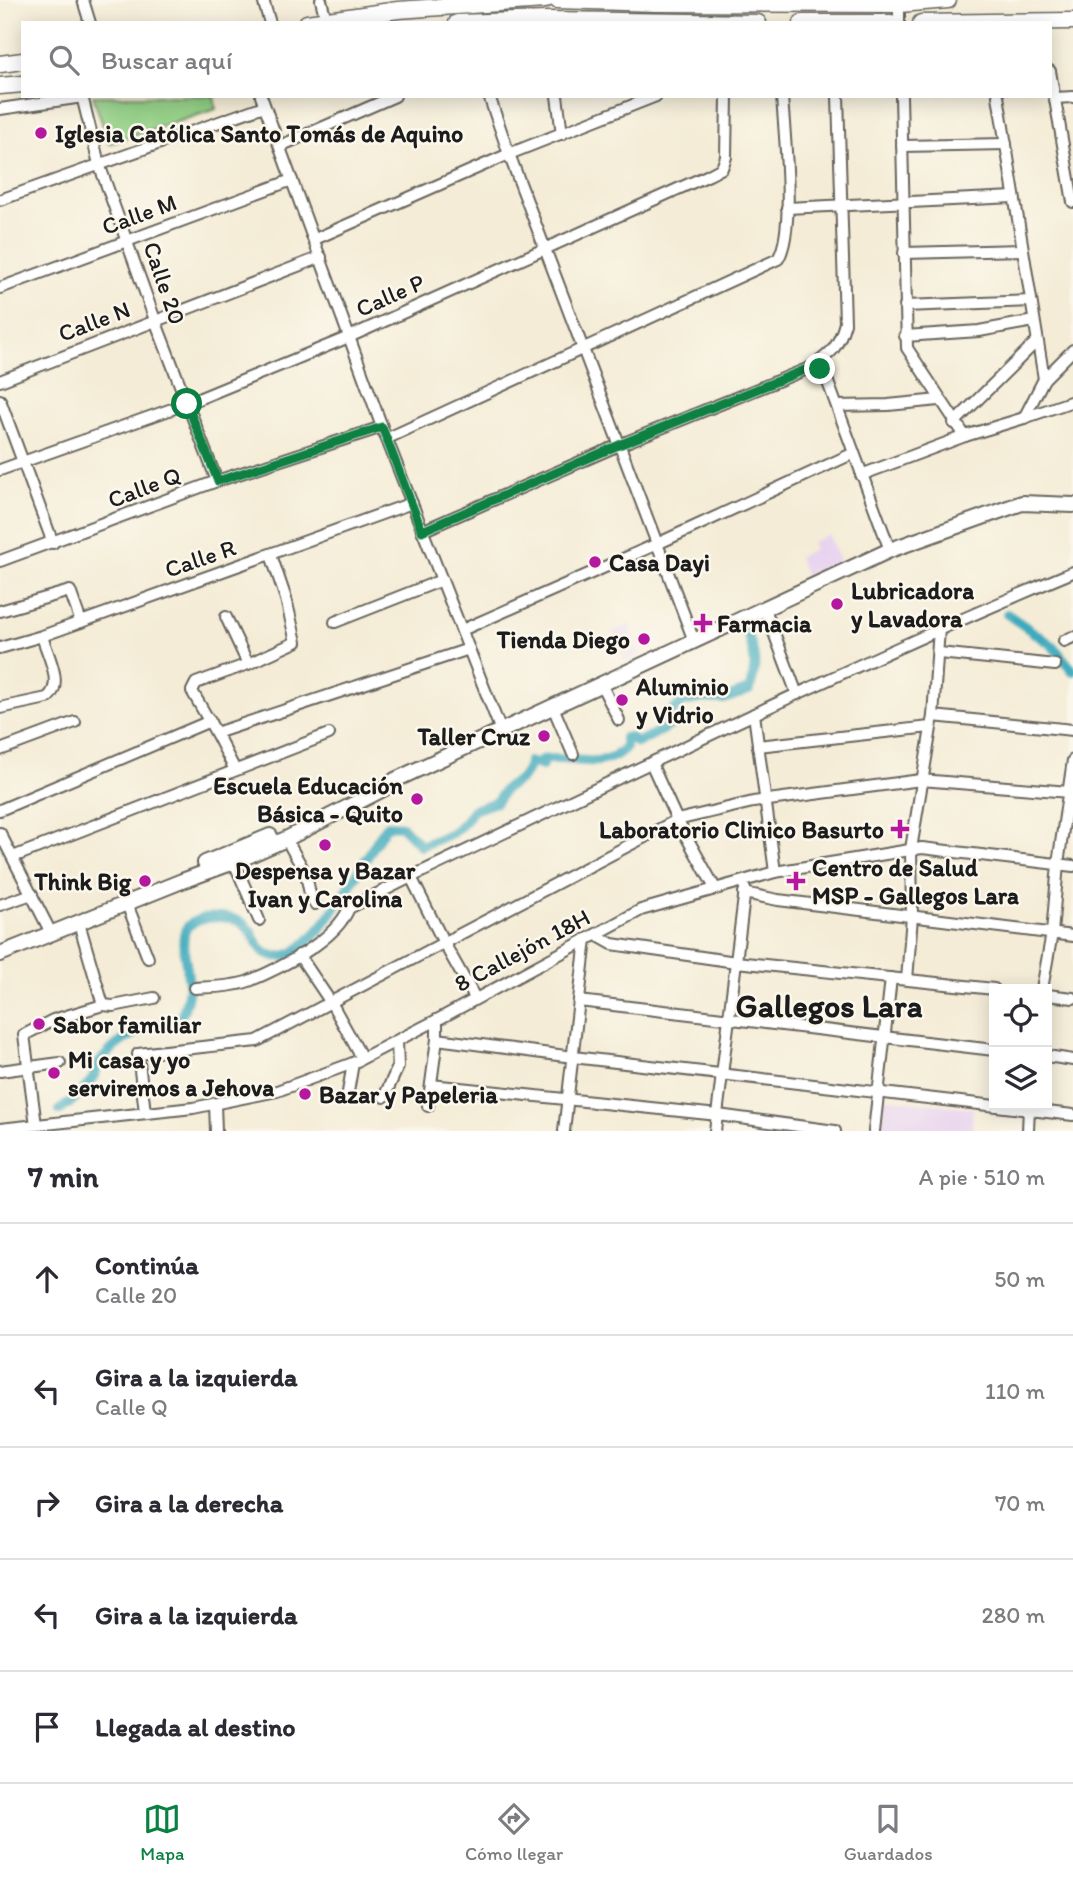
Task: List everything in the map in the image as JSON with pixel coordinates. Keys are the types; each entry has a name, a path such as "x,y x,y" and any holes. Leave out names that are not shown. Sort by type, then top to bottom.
{"main road":[{"path":"320,21 452,3 545,0"},
{"path":"557,0 948,0"},
{"path":"1052,22 1073,21"},
{"path":"11,63 12,85"}],"street":[{"path":"83,0 89,21"},
{"path":"263,0 269,21"},
{"path":"321,0 326,20"},
{"path":"899,21 900,2"},
{"path":"452,3 458,21"},
{"path":"1052,82 1068,150 1073,202"},
{"path":"1055,98 1073,97"},
{"path":"0,110 77,98"},
{"name":"Calle 20","path":"83,98 99,164 155,320 218,481"},
{"path":"280,146 390,98"},
{"path":"490,98 694,641"},
{"path":"557,98 562,134"},
{"path":"315,239 509,154 651,98"},
{"name":"Calle P","path":"0,470 187,404 349,337 722,168 726,158 727,98"},
{"path":"388,438 778,259 783,250 787,208 782,98"},
{"path":"422,531 619,445 812,367 833,352 845,323 838,98"},
{"path":"901,98 906,348 965,436"},
{"path":"998,98 1044,379"},
{"path":"0,200 262,101 382,427 501,730"},
{"path":"901,146 1006,144"},
{"name":"Calle M","path":"0,288 292,180"},
{"path":"787,208 1014,197"},
{"path":"904,253 1023,250"},
{"name":"Calle N","path":"0,381 321,257"},
{"path":"905,306 1031,300"},
{"path":"905,336 979,331 1034,321"},
{"path":"954,422 1038,341"},
{"path":"1024,418 1044,379 1073,350"},
{"path":"812,367 820,369 827,377 890,550"},
{"path":"0,400 52,543"},
{"path":"837,406 939,400"},
{"path":"861,475 965,436 1073,401"},
{"name":"Calle Q","path":"0,561 218,481 382,427"},
{"path":"462,630 854,453"},
{"name":"Calle R","path":"0,648 42,636 412,503"},
{"path":"0,947 180,877 234,862 286,839 396,780 890,550 1022,503 1073,505"},
{"path":"235,770 192,691 196,683 248,664 296,642 286,599 271,555"},
{"path":"195,988 247,981 299,955 335,930 344,920 349,908 411,877 939,628 1073,572"},
{"path":"335,622 442,580"},
{"path":"0,611 70,591 81,622"},
{"path":"765,609 797,694"},
{"path":"226,617 248,664"},
{"path":"906,980 912,916 911,849 931,721 939,653 939,628"},
{"path":"0,708 47,698 52,694 56,681 42,636"},
{"path":"216,733 470,649"},
{"path":"939,653 1055,666"},
{"path":"601,684 619,720"},
{"path":"553,706 573,754"},
{"path":"754,714 775,872"},
{"path":"0,810 210,721"},
{"path":"758,746 931,721 1073,730"},
{"path":"0,750 75,722"},
{"path":"13,857 329,734"},
{"path":"1043,984 1052,933 1058,864 1073,760"},
{"path":"651,763 677,820 715,888"},
{"path":"0,954 127,904 381,783 396,780"},
{"path":"145,1112 138,1054 257,1041 332,1004 677,820 765,800 921,780 1069,792"},
{"path":"0,833 48,928"},
{"path":"286,839 306,874 315,904"},
{"name":"8 Callejón 18H","path":"0,1129 74,1125 145,1112 215,1104 277,1091 357,1060 397,1041 641,910 775,872 922,848 1073,866"},
{"path":"234,862 260,920"},
{"path":"411,877 475,998"},
{"path":"715,1131 746,880"},
{"path":"744,893 778,900 1073,936"},
{"path":"0,905 32,894"},
{"path":"127,904 148,958"},
{"path":"79,923 103,1005"},
{"path":"564,1131 579,1001 591,937 612,944 736,962 989,988"},
{"path":"299,955 332,1004 357,1060 347,1098"},
{"path":"874,1131 891,978"},
{"path":"1052,996 1073,998"},
{"path":"36,1125 30,1066 24,1039 26,1033 53,1020 103,1005 113,1006 154,998"},
{"path":"579,1001 989,1049"},
{"path":"428,1106 438,1039 438,1020"},
{"path":"438,1039 573,1057 989,1103"},
{"path":"384,1097 398,1067 397,1041"},
{"path":"1052,1057 1073,1060"},
{"path":"0,1071 60,1063"},
{"path":"431,1084 718,1115 789,1128 835,1131"},
{"path":"215,1104 216,1131"},
{"path":"1028,1131 1029,1110"},
{"path":"1046,1110 1073,1115"}],"shaded area":[{"path":"829,535 839,561 806,576 798,557 814,549 812,542"},
{"path":"630,625 642,655 625,662 613,631"},
{"path":"884,1098 973,1108 972,1131 880,1131"}],"green space":[{"path":"94,98 214,98 216,109 109,144"}],"waterway":[{"path":"1007,614 1052,645 1073,671"},
{"path":"60,1110 85,1089 101,1061 118,1044 147,1028 181,1017 189,987 184,934 190,924 212,917 235,919 246,926 267,954 283,956 297,950 327,920 387,825 401,826 421,846 452,833 464,823 473,810 496,802 505,789 521,779 529,762 542,766 542,760 606,760 625,748 625,738 630,737 637,743 673,724 672,711 683,702 702,698 724,699 749,690 754,674 754,660 746,630"}],"place":[{"name":"Iglesia Católica Santo Tomás de Aquino","path":"41,133"},
{"name":"Casa Dayi","path":"595,562"},
{"name":"Lubricadora y Lavadora","path":"837,604"},
{"name":"Farmacia","path":"703,623"},
{"name":"Tienda Diego","path":"644,639"},
{"name":"Aluminio y Vidrio","path":"622,700"},
{"name":"Taller Cruz","path":"544,736"},
{"name":"Escuela Educación Básica - Quito","path":"417,799"},
{"name":"Laboratorio Clinico Basurto","path":"900,829"},
{"name":"Despensa y Bazar Ivan y Carolina","path":"325,845"},
{"name":"Think Big","path":"145,881"},
{"name":"Centro de Salud MSP - Gallegos Lara","path":"796,881"},
{"name":"Sabor familiar","path":"39,1024"},
{"name":"Mi casa y yo serviremos a Jehova","path":"54,1073"},
{"name":"Bazar y Papeleria","path":"305,1094"}],"district":[{"name":"Gallegos Lara","path":"829,1006"}],"route":[{"path":"187,404 218,481 382,427 422,531 619,445 812,367 820,369"}]}
